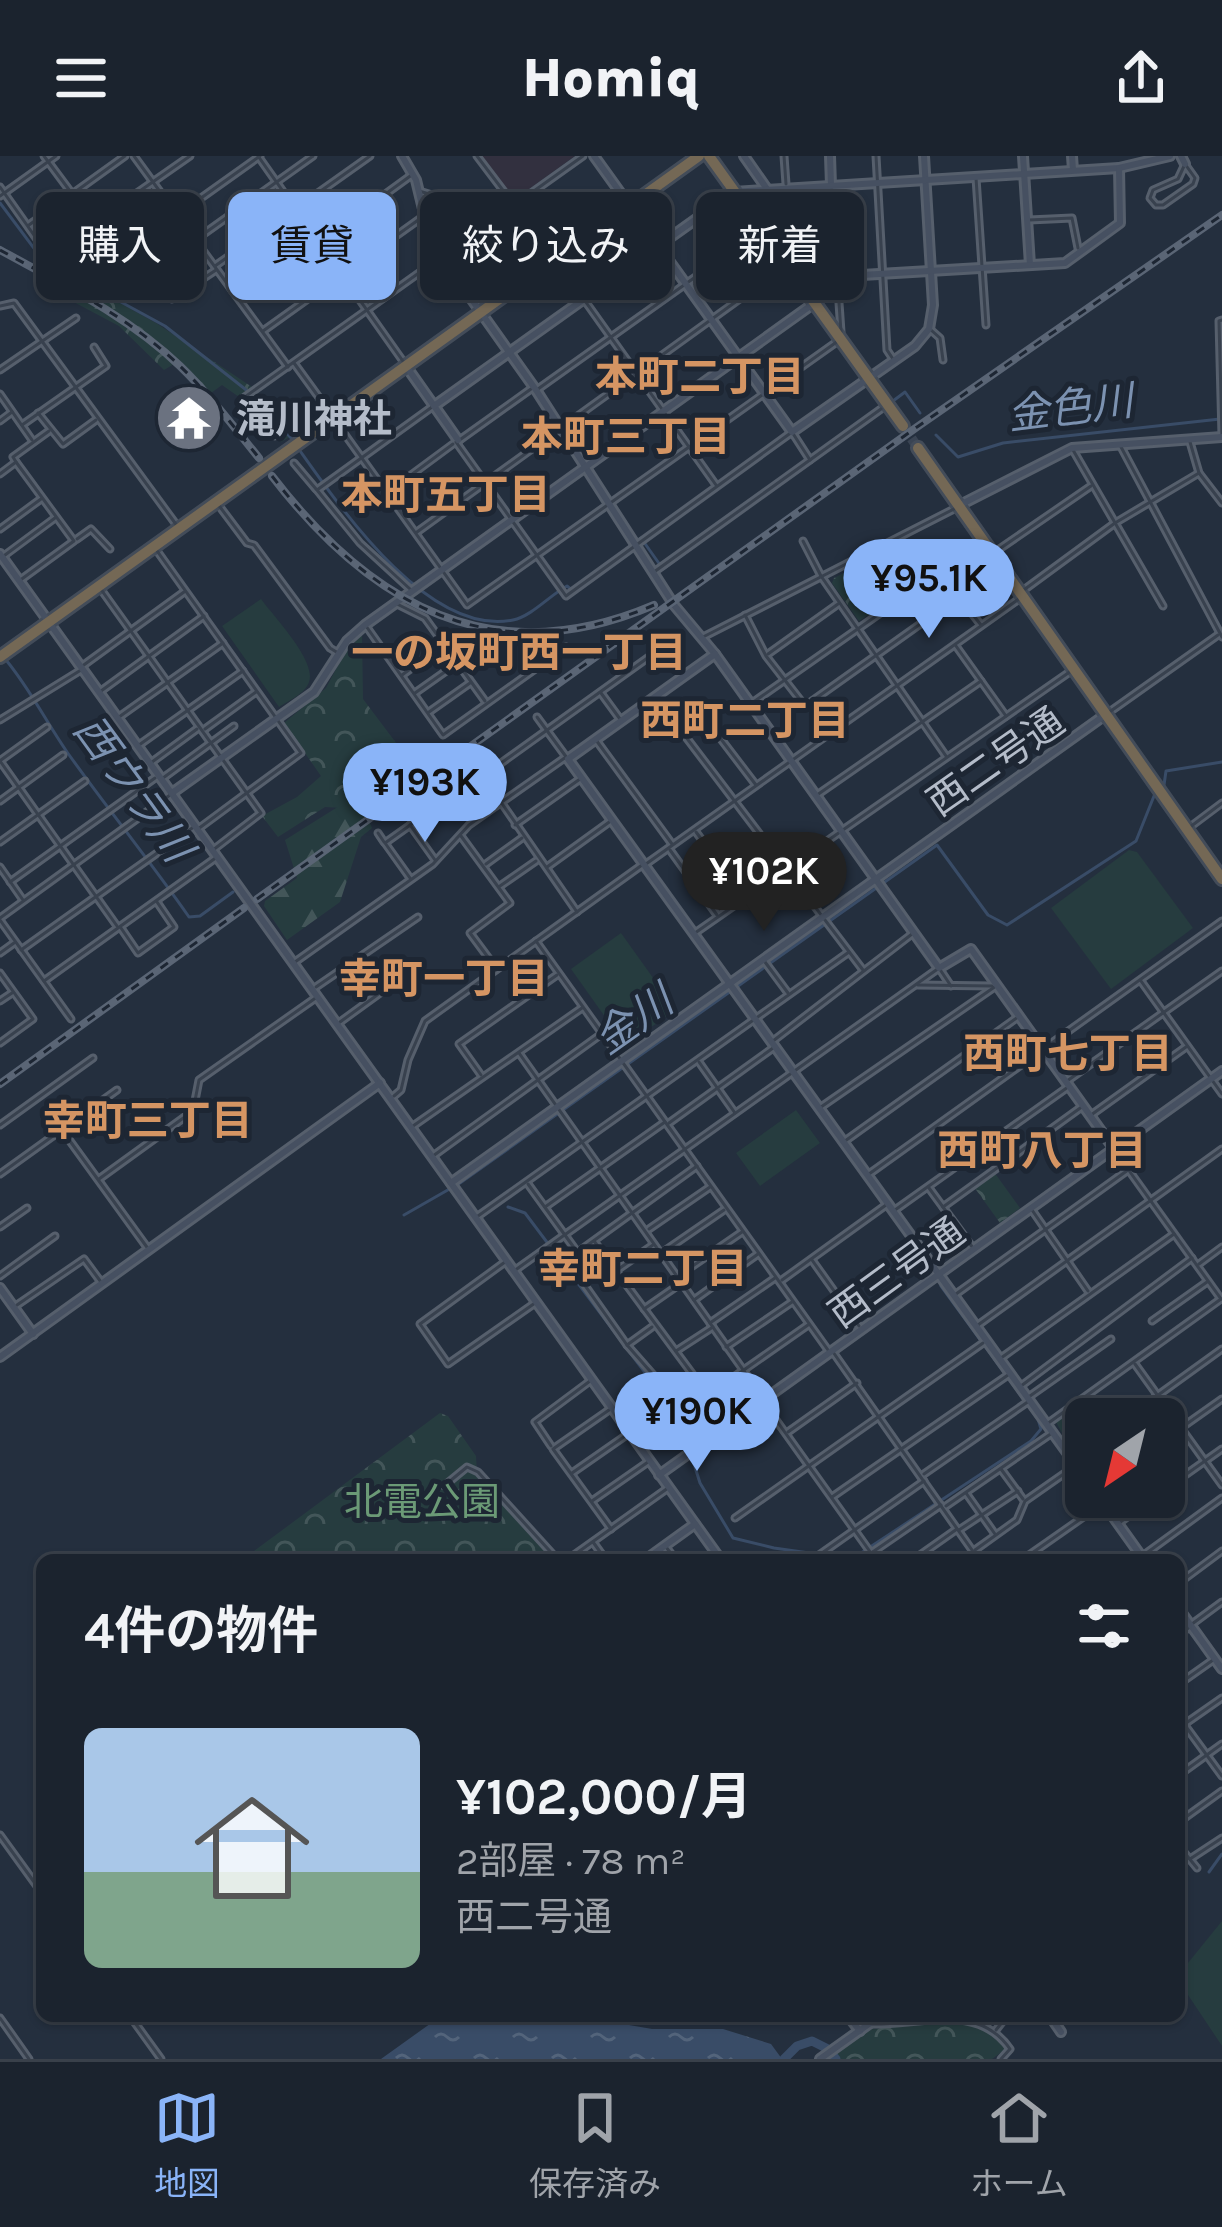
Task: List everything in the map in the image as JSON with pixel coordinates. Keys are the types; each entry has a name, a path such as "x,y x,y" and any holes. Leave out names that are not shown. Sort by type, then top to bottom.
{"highway":[{"path":"649,192 699,156"},
{"path":"709,156 734,192"},
{"path":"0,657 499,300"},
{"path":"812,300 902,426"},
{"path":"918,448 1186,829 1217,864 1222,879"}],"street":[{"path":"2,195 56,156"},
{"path":"75,192 125,156"},
{"path":"134,156 162,192"},
{"path":"139,192 190,156"},
{"path":"204,195 259,156 284,192"},
{"path":"204,231 313,156"},
{"path":"319,192 370,156"},
{"path":"477,156 503,192"},
{"path":"533,192 583,156"},
{"path":"594,156 620,192"},
{"path":"744,156 767,189"},
{"path":"784,156 786,188"},
{"path":"830,156 832,192"},
{"path":"876,156 887,350 894,360"},
{"path":"361,300 566,596 894,360 929,329 933,313 925,156"},
{"path":"1023,156 1030,266"},
{"path":"1072,156 1073,170"},
{"path":"864,276 1065,263 1120,223 1119,156"},
{"path":"734,192 1119,168 1170,156"},
{"path":"404,157 420,199"},
{"path":"46,159 71,192"},
{"path":"1186,164 1193,184 1162,206 1152,202 1153,190 1178,179 1186,164"},
{"path":"388,192 413,174"},
{"path":"976,176 986,325"},
{"path":"0,187 36,238"},
{"path":"419,190 424,192"},
{"path":"1028,220 1072,218 1081,253"},
{"path":"28,226 36,220"},
{"path":"204,250 228,284"},
{"path":"204,276 228,258"},
{"path":"672,264 810,460"},
{"path":"275,436 242,399 420,272"},
{"path":"387,493 696,276"},
{"path":"239,300 288,367"},
{"path":"262,332 306,300"},
{"path":"472,300 561,428 652,573 878,878 951,986"},
{"path":"317,490 583,300"},
{"path":"585,300 717,487"},
{"path":"416,532 739,300"},
{"path":"71,1018 0,919 314,692 365,625 818,300"},
{"path":"294,363 467,605 840,340 839,300"},
{"path":"0,307 14,303 179,529"},
{"path":"0,370 76,318"},
{"path":"702,637 1072,448 1222,437 1222,320"},
{"path":"929,329 940,338 943,360"},
{"path":"22,424 106,366 94,347"},
{"path":"0,394 33,442"},
{"path":"652,573 881,409"},
{"path":"0,421 14,411"},
{"path":"38,413 63,444 97,419"},
{"path":"50,430 13,457 74,541"},
{"path":"1190,439 1199,473 1222,503"},
{"path":"1119,443 1221,636"},
{"path":"1072,448 1162,606"},
{"path":"0,473 16,462"},
{"path":"294,464 360,543 412,591"},
{"path":"391,1098 401,1090 425,1021 982,626 1115,523 1199,473"},
{"path":"991,554 1093,485"},
{"path":"0,529 42,497"},
{"path":"216,502 339,654"},
{"path":"57,518 1,555 717,1554"},
{"path":"19,580 91,529 110,549"},
{"path":"803,541 821,576 947,758"},
{"path":"21,950 302,753 154,547"},
{"path":"751,704 939,572 982,626"},
{"path":"44,981 156,901 260,815 99,586"},
{"path":"0,720 82,668 186,591"},
{"path":"745,615 783,682 805,706 961,596"},
{"path":"395,603 425,618 488,704"},
{"path":"766,656 840,603"},
{"path":"99,692 204,616"},
{"path":"365,625 443,735 566,647"},
{"name":"西二号通","path":"451,1183 1221,636"},
{"path":"118,718 223,643"},
{"path":"401,676 444,644"},
{"path":"955,644 1006,716"},
{"path":"577,912 483,776 661,649 684,677"},
{"path":"294,963 436,861 459,835 499,804 715,654"},
{"path":"414,694 458,663"},
{"path":"693,934 1073,669"},
{"path":"138,746 242,670"},
{"path":"817,795 981,681"},
{"path":"427,713 472,682"},
{"path":"150,763 257,691"},
{"path":"600,691 622,722"},
{"path":"656,697 863,970"},
{"path":"673,720 694,705 757,786"},
{"path":"538,717 1065,1449"},
{"path":"10,882 234,726"},
{"path":"47,728 0,761 138,952 174,927 156,901"},
{"path":"596,740 718,916"},
{"path":"0,801 63,755"},
{"path":"514,826 582,778"},
{"path":"0,842 85,781"},
{"path":"1186,829 1222,803"},
{"path":"385,843 437,806"},
{"path":"546,868 612,820"},
{"path":"410,825 436,861"},
{"path":"694,830 745,898"},
{"path":"377,832 411,879"},
{"path":"459,835 510,903 470,933 497,969"},
{"path":"483,866 523,837"},
{"path":"499,887 539,859"},
{"path":"0,867 23,901"},
{"path":"99,1179 190,1114 196,1106 199,1080 418,917"},
{"path":"867,1175 1222,921"},
{"path":"545,1207 718,1089 914,933"},
{"path":"536,941 976,1554"},
{"path":"0,953 15,942"},
{"path":"514,1271 566,1236 621,1196 940,968 971,949 1222,1300 1134,1362 1001,1469 871,1553 662,1253 646,1232 632,1211 621,1196 601,1167 583,1143 558,1107 519,1054"},
{"path":"476,1217 849,952"},
{"path":"764,960 789,995"},
{"path":"674,1352 778,1279 928,1186 1222,970"},
{"path":"0,973 33,1019 0,1043"},
{"path":"483,1078 459,1044 559,974"},
{"path":"337,1024 402,977"},
{"path":"1139,980 1222,1094"},
{"path":"916,985 996,986"},
{"path":"819,1109 996,986"},
{"path":"0,1001 14,992"},
{"path":"412,1127 583,1007"},
{"path":"844,1142 1019,1016"},
{"path":"432,1156 602,1034"},
{"path":"1090,1116 1187,1046"},
{"path":"0,1125 93,1058"},
{"path":"698,1060 736,1114"},
{"name":"西三号通","path":"659,1475 1222,1071"},
{"path":"0,1357 380,1084"},
{"path":"0,1174 116,1090"},
{"path":"943,1207 1083,1106"},
{"path":"62,1130 149,1250"},
{"path":"977,1326 1222,1149"},
{"path":"697,1166 567,1260 627,1345 682,1410 810,1324"},
{"path":"955,1295 1128,1169"},
{"path":"527,1182 576,1251"},
{"path":"646,1232 712,1186"},
{"path":"928,1186 974,1250"},
{"path":"0,1226 27,1208"},
{"path":"662,1253 727,1208"},
{"path":"1030,1209 1090,1294"},
{"path":"678,1276 744,1231"},
{"path":"1000,1358 1174,1234"},
{"path":"0,1276 55,1236"},
{"path":"593,1240 708,1395"},
{"path":"615,1271 655,1244"},
{"path":"1197,1265 1222,1247"},
{"path":"694,1300 760,1253"},
{"path":"14,1307 84,1258 102,1283"},
{"path":"1021,1386 1192,1258"},
{"path":"811,1259 862,1330"},
{"path":"506,1261 420,1324 448,1364 536,1302"},
{"path":"1152,1321 1208,1281"},
{"path":"642,1310 682,1283"},
{"path":"0,1288 33,1334"},
{"path":"727,1347 794,1301"},
{"path":"627,1345 653,1326"},
{"path":"821,1554 1112,1339"},
{"path":"735,1518 987,1340"},
{"path":"1155,1398 1222,1348"},
{"path":"1134,1362 1158,1396"},
{"path":"832,1497 1011,1373"},
{"path":"592,1379 535,1422 611,1529"},
{"path":"786,1432 857,1383"},
{"path":"1185,1425 1222,1399"},
{"path":"553,1449 612,1408"},
{"path":"688,1409 710,1439"},
{"path":"572,1474 630,1433"},
{"path":"1185,1434 1222,1485"},
{"path":"1185,1475 1222,1448"},
{"path":"591,1502 650,1461"},
{"path":"444,1486 467,1467 478,1472 553,1554"},
{"path":"974,1551 1018,1520 1024,1501 1065,1468"},
{"path":"1001,1469 1024,1501"},
{"path":"576,1554 669,1487"},
{"path":"922,1554 1018,1491"},
{"path":"966,1493 996,1536"},
{"path":"1148,1554 1222,1498"},
{"path":"1030,1554 1077,1518"},
{"path":"1114,1518 1138,1554"},
{"path":"1118,1524 1126,1518"},
{"path":"654,1554 695,1524"},
{"path":"593,1542 602,1554"},
{"path":"665,1546 671,1554"},
{"path":"1185,1579 1222,1551"},
{"path":"1185,1630 1222,1602"},
{"path":"1185,1617 1222,1669"},
{"path":"1185,1679 1222,1649"},
{"path":"1185,1724 1222,1698"},
{"path":"1185,1729 1222,1776"},
{"path":"1185,1771 1222,1744"},
{"path":"1185,1818 1222,1791"},
{"path":"0,1835 36,1885"},
{"path":"1190,1859 1222,1838"},
{"path":"1185,1857 1197,1868"},
{"path":"0,2018 29,2059"},
{"path":"134,2022 161,2059"},
{"path":"853,2022 860,2031"},
{"path":"822,2058 872,2022"},
{"path":"869,2024 892,2022"},
{"path":"972,2022 985,2025 1010,2049 1001,2059"},
{"path":"994,2032 1002,2022"},
{"path":"1054,2022 1061,2032"}],"shaded area":[{"path":"481,156 575,156 525,192 508,192"}],"green space":[{"path":"70,300 115,300 156,323 252,387 293,435 281,442 242,399 222,385 211,393 179,361 164,370 119,326"},
{"path":"895,547 919,582 859,621 832,583 834,578"},
{"path":"261,599 301,651 310,673 304,690 279,707 222,626"},
{"path":"362,635 363,699 415,768 349,815 342,808 325,807 278,837 262,816 297,797 321,776 284,723 326,688 344,654"},
{"path":"392,773 398,786 368,819 372,828 361,837 340,902 287,940 264,906 297,878 285,840"},
{"path":"1129,850 1137,852 1193,928 1111,989 1051,908"},
{"path":"621,933 676,1010 625,1045 571,969"},
{"path":"796,1110 820,1143 760,1186 736,1153"},
{"path":"994,1172 1020,1208 1000,1223 974,1187"},
{"name":"北電公園","path":"440,1413 448,1416 476,1456 477,1474 548,1554 250,1554"},
{"path":"1065,1416 1065,1438 1056,1422"},
{"path":"1222,1921 1222,2046 1185,1990 1185,1967"},
{"path":"961,2022 988,2031 1007,2048 992,2059 827,2059 868,2029"}],"water":[{"path":"433,2022 612,2022 652,2029 723,2029 771,2044 782,2059 381,2059"}],"waterway":[{"name":"金色川","path":"0,203 42,259 165,326 245,389 293,440"},
{"name":"金色川","path":"893,401 905,392 920,413"},
{"name":"金色川","path":"936,435 958,457 1003,443 1220,419"},
{"name":"金色川","path":"298,448 389,562 449,609 481,620 513,620 527,614 567,586 572,590 641,538 663,569 789,477"},
{"name":"西ウラ川","path":"6,660 67,752 189,917 200,916 233,892"},
{"name":"金川","path":"1164,785 1166,771 1222,762"},
{"name":"金川","path":"404,1215 460,1183 937,845 988,915 1007,925 1136,841 1154,796"},
{"path":"508,1207 525,1213 680,1419 700,1483 733,1538 817,1554"},
{"path":"860,1554 1031,1441 1041,1429 941,1286"},
{"path":"1209,1872 1222,1854"},
{"path":"784,2059 797,2046 812,2041 836,2059"}],"tunnel":[{"path":"903,426 918,448"}],"railway":[{"path":"257,899 1222,215"},
{"path":"0,250 94,302 160,348 201,388 259,458"},
{"path":"272,476 351,560 394,592 439,615 488,629 540,632 595,625 654,605"},
{"path":"0,1084 244,908"}],"place":[{"name":"滝川神社","path":"189,418"}],"district":[{"name":"本町二丁目","path":"700,376"},
{"name":"本町三丁目","path":"626,436"},
{"name":"本町五丁目","path":"446,494"},
{"name":"一の坂町西一丁目","path":"519,652"},
{"name":"西町二丁目","path":"745,720"},
{"name":"幸町一丁目","path":"444,978"},
{"name":"西町七丁目","path":"1068,1053"},
{"name":"幸町三丁目","path":"148,1120"},
{"name":"西町八丁目","path":"1042,1150"},
{"name":"幸町二丁目","path":"643,1268"}]}
